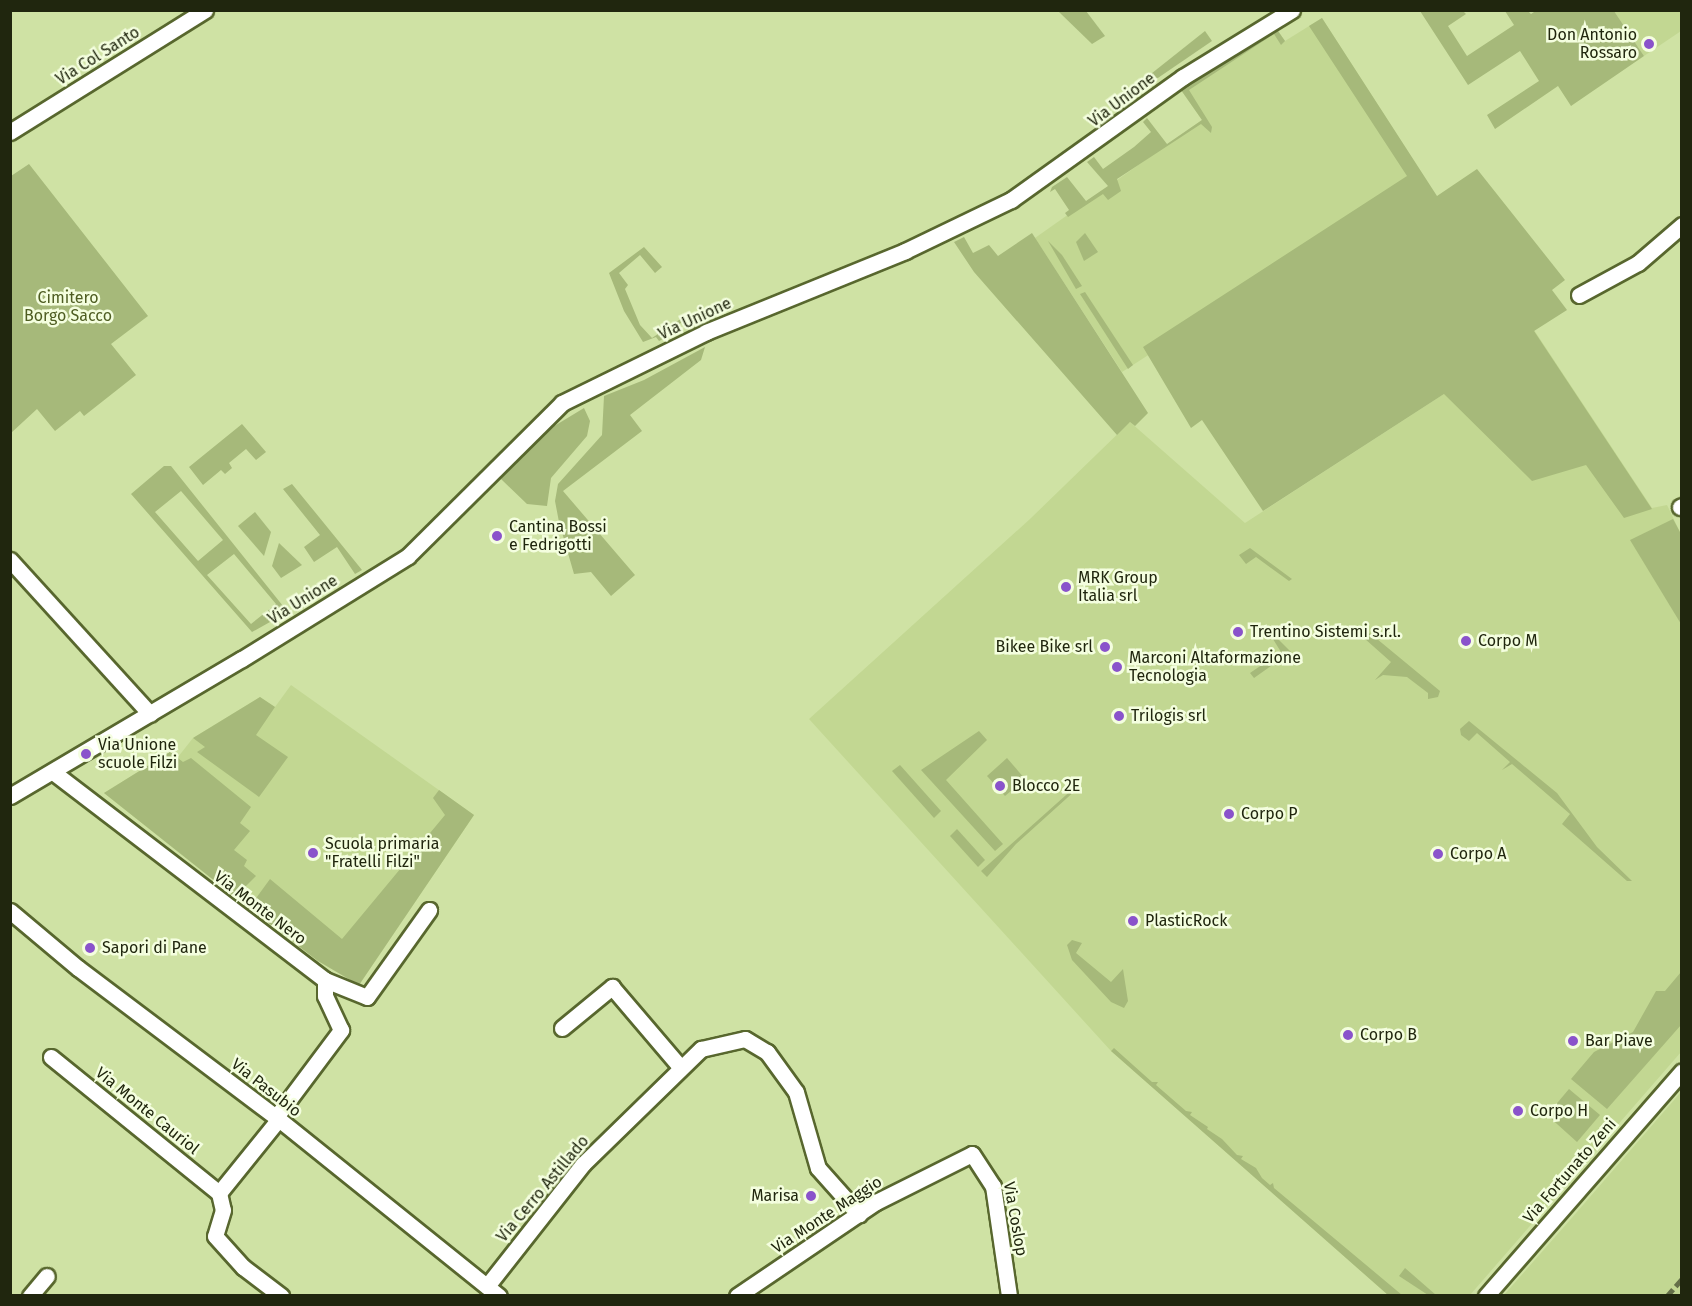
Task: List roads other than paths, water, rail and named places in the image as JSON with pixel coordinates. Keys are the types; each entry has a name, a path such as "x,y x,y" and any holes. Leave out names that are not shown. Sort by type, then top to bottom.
{"street":[{"name":"Via Col Santo","path":"10,132 205,10"},
{"name":"Via Unione","path":"10,796 150,714 408,556 562,403 706,332 905,251 1011,200 1183,77 1292,10"},
{"path":"1579,296 1638,263 1682,225"},
{"path":"10,560 150,714"},
{"name":"Via Monte Nero","path":"53,772 325,980 367,997 429,910"},
{"name":"Via Pasubio","path":"10,911 78,968 277,1119 493,1291"},
{"path":"281,1296 243,1267 215,1236 223,1210 219,1193 277,1119 341,1030 325,996 325,980"},
{"path":"562,1028 612,987 681,1068"},
{"name":"Via Cerro Astillado","path":"493,1291 583,1164 701,1048 745,1039 767,1052 796,1092 818,1168 859,1214"},
{"name":"Via Monte Cauriol","path":"51,1057 219,1193"},
{"name":"Via Fortunato Zeni","path":"1486,1296 1682,1071"},
{"name":"Via Monte Maggio","path":"737,1296 891,1193 972,1154"},
{"name":"Via Coslop","path":"972,1154 993,1186 1009,1296"},
{"path":"30,1296 47,1276"}],"railway":[{"path":"1667,1296 1682,1279"}],"place":[{"name":"Don Antonio Rossaro","path":"1649,44"},
{"name":"Cantina Bossi e Fedrigotti","path":"497,536"},
{"name":"MRK Group Italia srl","path":"1066,587"},
{"name":"Trentino Sistemi s.r.l.","path":"1238,632"},
{"name":"Corpo M","path":"1466,641"},
{"name":"Bikee Bike srl","path":"1105,647"},
{"name":"Marconi Altaformazione Tecnologia","path":"1117,667"},
{"name":"Trilogis srl","path":"1119,716"},
{"name":"Via Unione scuole Filzi","path":"86,754"},
{"name":"Blocco 2E","path":"1000,786"},
{"name":"Corpo P","path":"1229,814"},
{"name":"Scuola primaria \"Fratelli Filzi\"","path":"313,853"},
{"name":"Corpo A","path":"1438,854"},
{"name":"PlasticRock","path":"1133,921"},
{"name":"Sapori di Pane","path":"90,948"},
{"name":"Corpo B","path":"1348,1035"},
{"name":"Bar Piave","path":"1573,1041"},
{"name":"Corpo H","path":"1518,1111"},
{"name":"Marisa","path":"811,1196"}],"park label":[{"name":"Cimitero Borgo Sacco","path":"68,307"}]}
